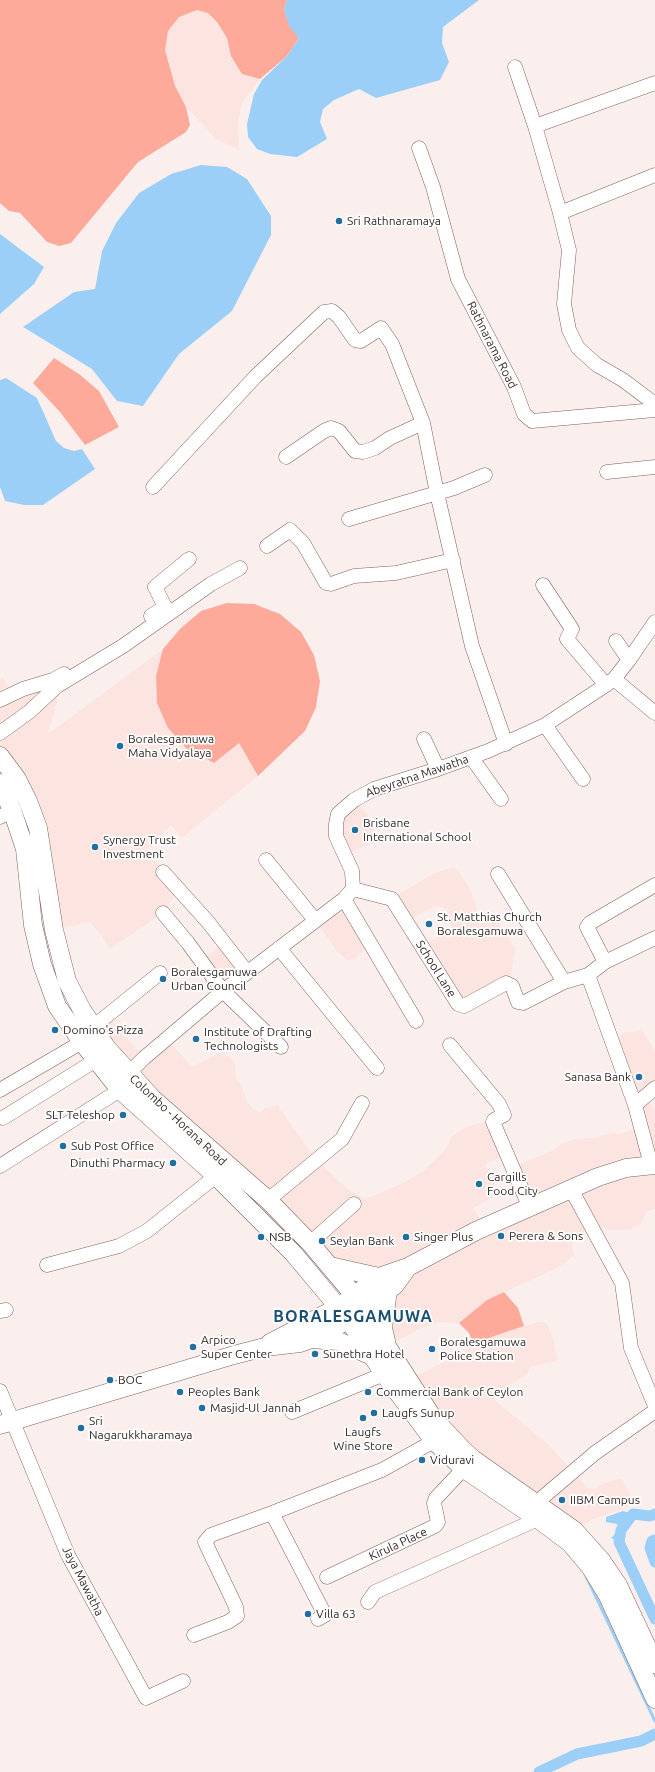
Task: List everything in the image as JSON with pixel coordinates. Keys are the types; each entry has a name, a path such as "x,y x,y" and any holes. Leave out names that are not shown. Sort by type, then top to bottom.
{"main road":[{"name":"Colombo - Horana Road","path":"0,756 17,779 33,814 43,857 54,930 67,981 106,1047 128,1074 153,1099 268,1200 310,1243 359,1302 433,1418 469,1464"},
{"name":"Colombo - Horana Road","path":"0,783 6,814 25,849 33,925 42,964 57,1006 82,1042 120,1090 216,1176 294,1253 344,1313 384,1374 434,1441 469,1464"},
{"path":"307,1332 344,1313 408,1267 456,1241 598,1177 626,1168 653,1165"},
{"path":"330,1266 383,1284"},
{"path":"7,1423 266,1347 300,1343 307,1332 310,1318 316,1306 320,1283"},
{"path":"383,1284 383,1328 387,1345"},
{"path":"307,1332 338,1341 372,1356"},
{"path":"469,1464 537,1511 574,1530 601,1560 618,1585 655,1664"},
{"path":"537,1511 570,1543 591,1568 608,1596 655,1699"}],"street":[{"path":"515,67 535,126 569,250 564,304 569,330 578,348 597,364 623,380 655,404"},
{"path":"535,126 655,83"},
{"name":"Rathnarama Road","path":"419,148 433,187 458,279 514,387 524,414 532,421 655,410"},
{"path":"560,213 655,174"},
{"path":"153,487 256,376 324,312 332,311 339,317 355,340 361,341 381,328 392,344 423,423 437,494 472,646 506,744"},
{"path":"286,457 324,431 331,428 339,431 355,452 363,452 375,448 390,438 423,423"},
{"path":"607,472 655,467"},
{"path":"349,520 437,494 485,475"},
{"path":"267,546 290,530 303,543 326,583 331,584 354,576 396,573 453,560"},
{"path":"0,700 23,688 53,680 165,607 155,587 189,559"},
{"path":"0,733 29,712 57,686 122,646 211,584 240,568"},
{"path":"543,585 572,629 567,639 610,682 655,713"},
{"name":"Abeyratna Mawatha","path":"349,894 352,872 336,836 338,814 358,797 374,789 438,769 506,744 545,725 610,682 629,660 655,622"},
{"path":"616,641 629,660"},
{"path":"545,725 583,779"},
{"path":"424,739 438,769"},
{"path":"471,757 501,799"},
{"path":"266,860 315,920"},
{"path":"163,872 208,922 248,972"},
{"path":"498,874 564,982"},
{"path":"605,962 587,927 590,922 655,885"},
{"path":"0,1166 120,1090 128,1074 144,1058 223,991 349,894 416,1021"},
{"name":"School Lane","path":"349,894 392,899 458,1004 464,1006 506,983 512,986 518,1002 523,1003 564,982 588,975 605,962 655,938"},
{"path":"163,913 188,943 223,991 281,1047"},
{"path":"279,948 377,1068"},
{"path":"93,1027 160,973"},
{"path":"588,975 635,1105 653,1165"},
{"path":"0,1090 82,1042"},
{"path":"450,1045 499,1104 504,1115 493,1122 530,1208"},
{"path":"3,1118 96,1060"},
{"path":"635,1105 655,1088"},
{"path":"268,1200 342,1139 362,1103"},
{"path":"47,1265 119,1246 147,1230 216,1176"},
{"path":"570,1189 622,1283 632,1348 655,1406"},
{"path":"310,1243 354,1204"},
{"path":"292,1412 384,1374"},
{"path":"0,1391 7,1423"},
{"path":"368,1602 375,1592 537,1511 595,1453 655,1411"},
{"name":"Jaya Mawatha","path":"7,1423 68,1555 146,1698 183,1680"},
{"path":"194,1635 228,1622 236,1616 236,1607 205,1542 211,1535 382,1470 434,1441"},
{"name":"Kirula Place","path":"328,1577 435,1526 438,1522 434,1503 436,1498 469,1464"},
{"path":"272,1513 325,1614 318,1619"}],"shaded area":[{"path":"0,0 287,0 284,10 299,38 287,56 260,79 242,74 231,56 227,38 217,22 208,13 197,10 179,17 168,31 165,50 175,86 186,107 190,125 186,132 138,162 71,243 59,246 47,242 20,213 9,211 0,203"},
{"path":"197,10 208,13 217,22 227,38 231,56 242,74 260,79 242,103 238,123 239,150 216,139 186,107 175,86 165,50 168,31 179,17"},
{"path":"54,358 79,374 99,391 119,427 85,445 60,412 33,383"},
{"path":"227,603 254,604 280,614 301,632 314,655 320,681 316,707 305,731 258,776 239,743 214,763 186,748 168,728 157,703 156,676 163,649 180,629 201,611"},
{"path":"163,649 156,676 239,743 258,776 182,838 171,825 146,850 178,890 163,913 110,949 102,936 90,922 54,930 23,792 0,768 0,680 3,678 13,693 23,689 60,690 48,734"},
{"name":"Brisbane International School","path":"354,800 368,814 378,841 345,855 336,824"},
{"path":"454,867 469,886 479,916 488,922 498,922 515,948 511,975 506,983 464,1006 421,946 445,933 451,927 451,921 447,911 442,907 436,906 406,921 392,899 432,874"},
{"path":"344,899 370,945 354,959 347,960 337,951 315,920"},
{"path":"224,942 247,972 223,991 201,961"},
{"path":"108,1015 144,1058 167,1039 192,1067 217,1054 229,1056 235,1064 236,1078 241,1084 247,1102 254,1110 260,1112 265,1108 277,1105 316,1159 345,1187 362,1198 368,1198 403,1183 422,1172 449,1144 451,1137 469,1126 494,1120 506,1155 485,1164 499,1194 473,1208 485,1227 529,1208 512,1169 520,1164 554,1150 560,1145 575,1139 594,1138 615,1132 618,1135 631,1130 642,1130 612,1041 624,1033 642,1030 655,1051 655,1088 645,1096 655,1110 655,1209 646,1212 642,1223 630,1230 609,1230 601,1227 585,1231 572,1244 574,1255 555,1269 487,1300 459,1323 441,1322 421,1328 393,1343 386,1273 330,1266 93,1027"},
{"path":"504,1292 518,1308 524,1326 471,1345 472,1341 469,1333 459,1323 487,1300"},
{"path":"538,1322 547,1324 554,1341 557,1361 530,1367 527,1375 492,1395 493,1399 548,1444 588,1488 593,1489 605,1483 619,1479 623,1480 630,1496 631,1502 628,1507 593,1519 574,1530 473,1459 408,1380 464,1352 471,1345"}],"water":[{"path":"287,0 479,0 443,27 442,43 449,62 440,80 376,98 359,89 334,100 323,109 320,122 327,139 297,157 270,154 257,149 248,137 247,124 254,94 262,80 287,56 299,38 289,26 284,10"},
{"path":"201,165 227,167 247,179 271,216 271,235 232,311 179,354 143,406 117,401 92,369 23,327 74,292 95,289 102,251 116,223 139,193 171,174"},
{"path":"0,234 44,267 34,284 0,314"},
{"path":"6,378 37,398 56,441 64,448 74,451 82,449 95,469 43,505 24,505 5,501 0,487 0,380"},
{"path":"623,1511 633,1514 619,1542 611,1538 618,1531 617,1524 606,1522 606,1517"}],"waterway":[{"path":"655,1514 650,1516 633,1514 621,1530 619,1542 655,1619"},
{"path":"655,1540 652,1541 650,1548 655,1562"},
{"path":"586,1576 655,1721"},
{"path":"539,1772 577,1754 641,1741 655,1734"}],"place":[{"name":"Sri Rathnaramaya","path":"339,221"},
{"name":"Boralesgamuwa Maha Vidyalaya","path":"120,746"},
{"name":"Brisbane International School","path":"355,830"},
{"name":"Synergy Trust Investment","path":"95,847"},
{"name":"St. Matthias Church Boralesgamuwa","path":"429,924"},
{"name":"Boralesgamuwa Urban Council","path":"163,979"},
{"name":"Domino's Pizza","path":"55,1030"},
{"name":"Institute of Drafting Technologists","path":"196,1039"},
{"name":"Sanasa Bank","path":"639,1077"},
{"name":"SLT Teleshop","path":"123,1115"},
{"name":"Sub Post Office","path":"63,1146"},
{"name":"Dinuthi Pharmacy","path":"173,1163"},
{"name":"Cargills Food City","path":"479,1184"},
{"name":"Perera & Sons","path":"501,1236"},
{"name":"NSB","path":"261,1237"},
{"name":"Singer Plus","path":"406,1237"},
{"name":"Seylan Bank","path":"322,1241"},
{"name":"Arpico Super Center","path":"193,1347"},
{"name":"Boralesgamuwa Police Station","path":"432,1349"},
{"name":"Sunethra Hotel","path":"315,1354"},
{"name":"BOC","path":"110,1380"},
{"name":"Peoples Bank","path":"180,1392"},
{"name":"Commercial Bank of Ceylon","path":"368,1392"},
{"name":"Masjid-Ul Jannah","path":"202,1408"},
{"name":"Laugfs Sunup","path":"374,1413"},
{"name":"Laugfs Wine Store","path":"363,1418"},
{"name":"Sri Nagarukkharamaya","path":"81,1428"},
{"name":"Viduravi","path":"422,1460"},
{"name":"IIBM Campus","path":"562,1500"},
{"name":"Villa 63","path":"308,1614"}],"district":[{"name":"BORALESGAMUWA","path":"353,1317"}]}
